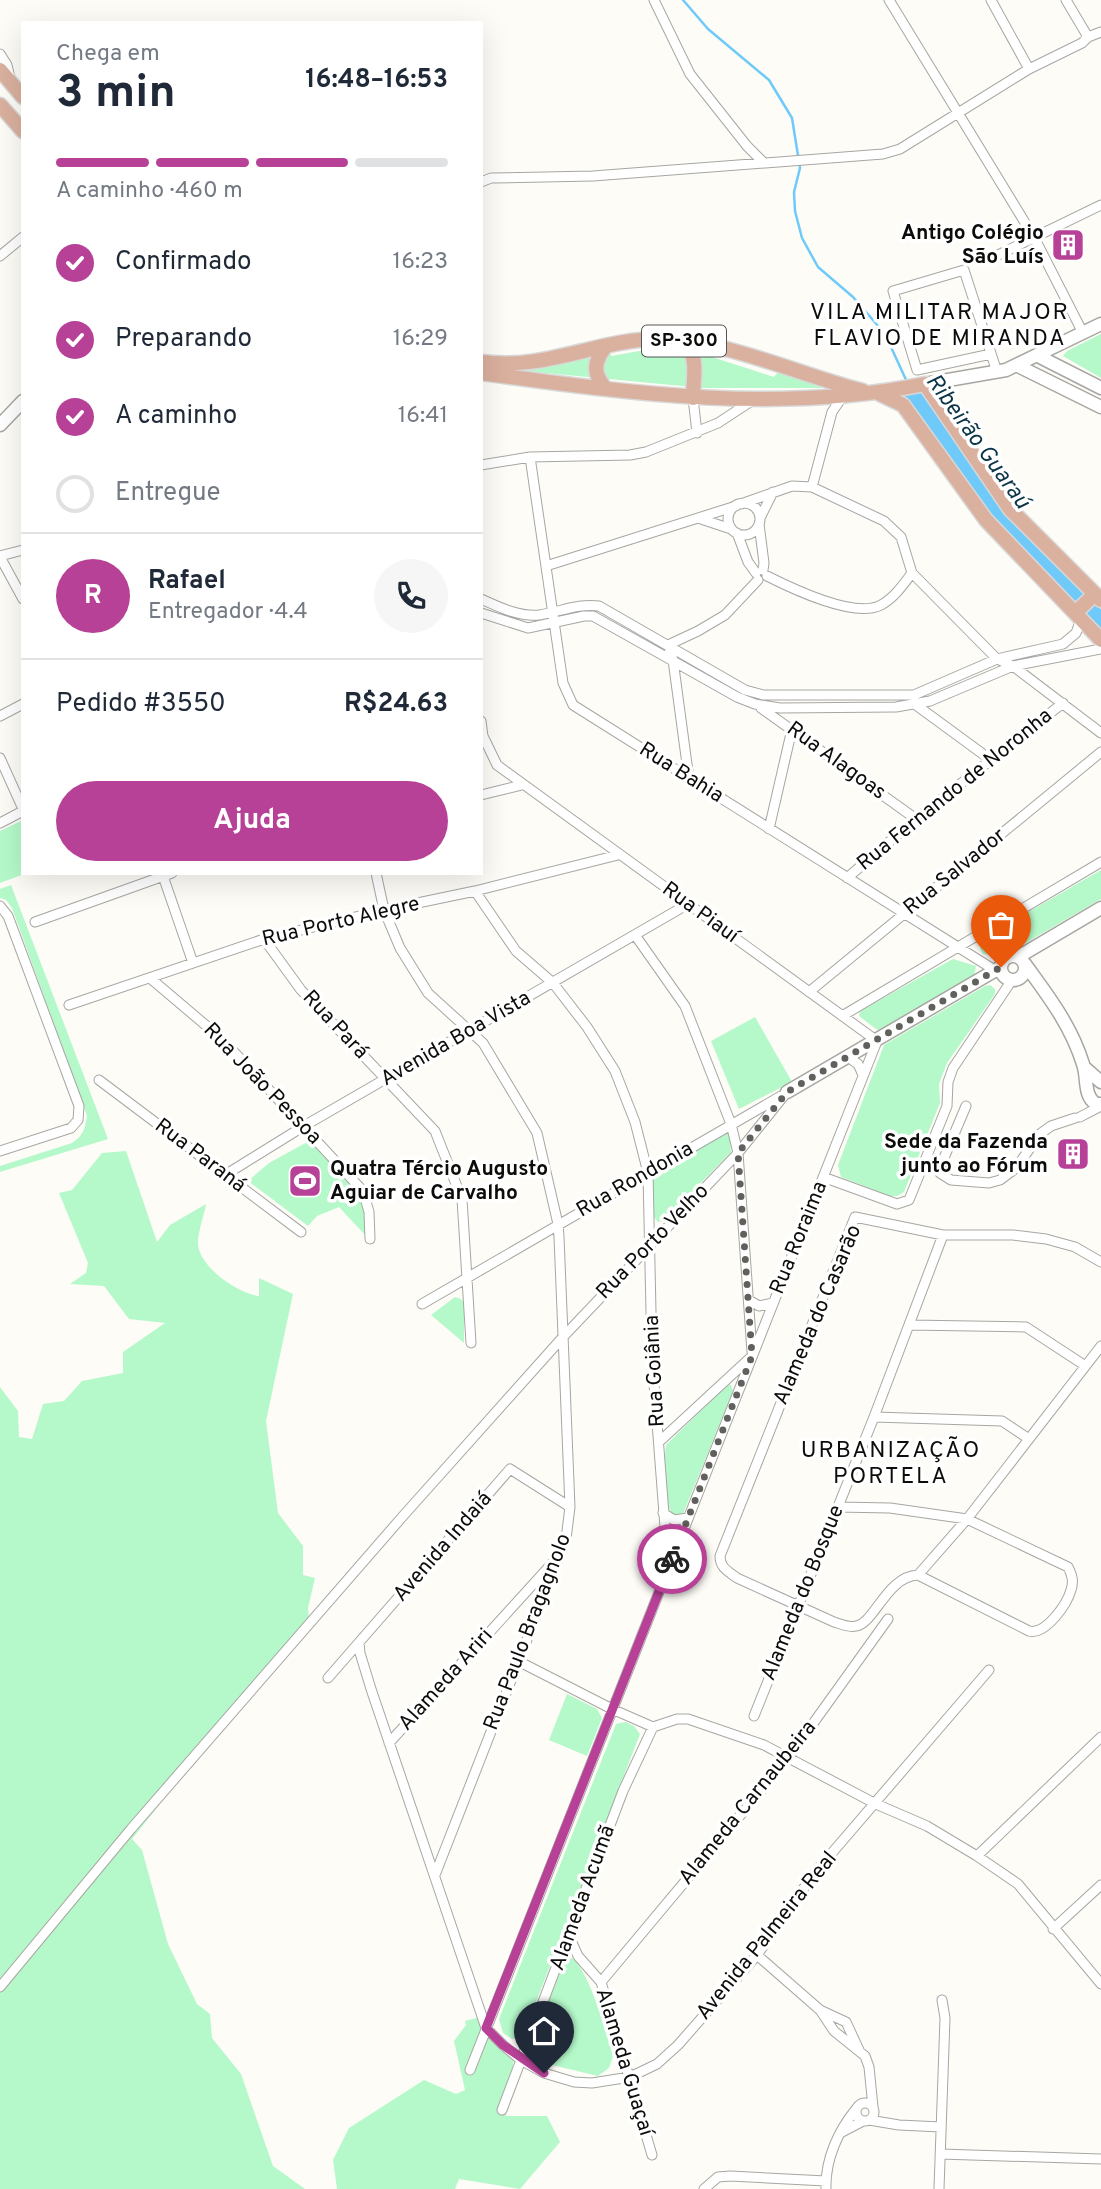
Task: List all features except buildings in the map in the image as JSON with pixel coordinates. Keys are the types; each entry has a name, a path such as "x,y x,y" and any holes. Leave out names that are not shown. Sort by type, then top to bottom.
{"main road":[{"path":"0,71 21,95"},
{"path":"2,111 21,129"},
{"name":"SP-300","path":"483,362 532,363 605,347 659,339 722,349 877,394 903,405 986,520 1089,603"},
{"path":"683,341 694,353 693,398"},
{"path":"605,347 597,360 595,371 597,379 606,389"},
{"name":"SP-300","path":"483,373 693,398 755,399 877,394"},
{"path":"666,396 686,384 693,374"},
{"path":"877,394 911,387"},
{"path":"903,405 899,398 911,387"},
{"name":"SP-300","path":"911,387 1089,603 1101,640"}],"street":[{"path":"654,0 690,74 763,162"},
{"path":"889,0 1035,239 1083,333"},
{"path":"991,0 1029,69"},
{"path":"1066,0 1087,37"},
{"path":"483,181 491,178 593,176 883,154 900,149 1029,69 1101,32"},
{"path":"0,54 7,65 11,83"},
{"path":"992,258 1101,205"},
{"path":"0,256 21,239"},
{"path":"991,354 917,370 893,291 964,270 997,372"},
{"path":"911,387 997,372 1038,356 1101,324"},
{"path":"1038,356 1101,388"},
{"path":"1016,365 1101,407"},
{"path":"812,487 832,412 843,396"},
{"path":"817,397 828,405 832,412"},
{"path":"693,398 697,433"},
{"path":"483,465 530,457 630,455 646,452 718,423 755,399"},
{"path":"0,425 21,403"},
{"name":"Rua Bahia","path":"530,457 565,691 573,705 956,947 1006,975"},
{"path":"546,566 792,486 812,487 884,521 895,529 901,537 912,573 997,659 1013,666 1101,733"},
{"path":"697,518 750,534 773,492"},
{"path":"738,505 728,516 748,562 761,575 791,588 867,610 880,606 893,597 912,573"},
{"path":"668,645 725,615 761,575 764,563 759,521 753,506 738,505"},
{"path":"21,551 0,556 21,595"},
{"path":"483,599 506,610 538,615 582,605 599,606 745,690 762,695 903,701 916,705 991,760"},
{"path":"483,617 528,628 593,617 737,697 755,704 780,708 903,701 997,659 1063,644 1076,633 1089,603"},
{"path":"668,645 673,660 689,779"},
{"path":"916,705 1013,666 1101,649"},
{"path":"924,691 930,701"},
{"path":"769,829 788,727 780,708 779,695"},
{"name":"Rua Fernando de Noronha","path":"847,878 916,819 1063,703"},
{"name":"Rua Alagoas","path":"755,704 916,819"},
{"path":"0,716 21,705"},
{"name":"Rua Piauí","path":"483,731 498,765 522,785 877,1041"},
{"name":"Rua Salvador","path":"809,992 1101,752"},
{"path":"0,758 21,805"},
{"path":"483,795 522,785"},
{"path":"0,823 21,811"},
{"name":"Rua Porto Alegre","path":"69,1005 264,939 618,855"},
{"path":"842,1016 1101,862"},
{"path":"35,922 164,875"},
{"path":"167,875 193,963"},
{"name":"Rua Paulo Bragagnolo","path":"376,875 384,910 400,948 428,993 483,1042 537,1133 558,1224 570,1507 567,1531 435,1875"},
{"name":"Rua Goiânia","path":"475,891 516,951 553,983 587,1027 615,1071 635,1122 649,1173 652,1358 668,1568"},
{"name":"Avenida Boa Vista","path":"225,1175 304,1126 688,904"},
{"path":"0,906 8,916 79,1106 78,1120 71,1128 0,1151"},
{"path":"1021,961 1101,908"},
{"path":"635,935 685,1006 731,1124 738,1153 752,1356 659,1441"},
{"name":"Rua Pará","path":"264,939 301,990 435,1131 462,1199 471,1343"},
{"path":"823,1177 897,1204 909,1200 947,1106 947,1082 1006,975 1002,962 1009,956 1021,961 1066,1022 1085,1068 1091,1101 1101,1105"},
{"path":"1006,975 1024,974 1021,961"},
{"path":"1006,975 1040,986"},
{"name":"Rua Rondonia","path":"422,1304 877,1041 980,978 1006,975"},
{"name":"Rua João Pessoa","path":"150,978 222,1039 363,1191 369,1212 370,1239"},
{"name":"Rua Roraima","path":"470,2070 877,1041"},
{"path":"848,1057 858,1064 863,1075"},
{"path":"1085,1068 1100,1081 1088,1090"},
{"name":"Rua Paraná","path":"99,1080 301,1233"},
{"name":"Rua Porto Velho","path":"0,1987 140,1819 516,1388 738,1153 787,1092"},
{"path":"966,1106 940,1173 951,1180 989,1183 1000,1180 1016,1168 1040,1134 1051,1126 1077,1118 1101,1105"},
{"name":"Alameda do Casarão","path":"798,1604 737,1578 724,1569 720,1556 855,1217 943,1236 1013,1235 1046,1239 1075,1247 1101,1262"},
{"name":"Alameda do Bosque","path":"754,1716 874,1417 943,1236"},
{"path":"748,1300 759,1306 773,1303"},
{"path":"909,1325 1026,1327 1084,1365"},
{"path":"798,1604 834,1622 856,1626 864,1623 889,1591 905,1578 918,1575 967,1519 1101,1346"},
{"path":"874,1417 1002,1420 1029,1439"},
{"name":"Avenida Indaiá","path":"328,1678 510,1469 570,1507"},
{"path":"838,1507 890,1508 967,1519 1068,1567 1072,1576 1071,1591 1055,1618 1036,1633 918,1575"},
{"path":"663,1513 674,1520 688,1518"},
{"path":"665,1532 681,1535"},
{"name":"Alameda Ariri","path":"389,1743 560,1555"},
{"name":"Alameda Carnaubeira","path":"601,1982 789,1757 888,1619"},
{"name":"Avenida Palmeira Real","path":"359,1643 389,1743 486,2028 521,2060 544,2073 574,2082 592,2083 631,2077 666,2057 757,1955 813,1875 989,1670"},
{"path":"518,1661 653,1727 677,1719 695,1720 764,1745 876,1804 927,1826 1018,1884 1101,1984"},
{"name":"Alameda Acumã","path":"502,2110 622,1791 653,1727"},
{"path":"977,1856 1101,1737"},
{"path":"1053,1929 1101,1885"},
{"name":"Alameda Guaçaí","path":"569,1936 578,1956 601,1982 652,2155"},
{"path":"757,1955 820,2010 834,2031 865,2056 869,2067 873,2116 840,2133"},
{"path":"939,2189 945,2018 942,2000"},
{"path":"820,2010 843,2019 850,2026 859,2050"},
{"path":"704,2189 718,2177 730,2176 826,2185 835,2140 871,2086"},
{"path":"859,2106 868,2104 899,2125"},
{"path":"859,2106 858,2118 866,2121 941,2127"},
{"path":"940,2154 1101,2159"}],"green space":[{"path":"1101,334 1101,378 1063,356 1067,351"},
{"path":"673,344 703,350 712,357 774,377 779,371 820,384 821,388 703,388 514,370 546,361 586,358 611,351 611,356 639,351 668,351"},
{"path":"21,821 22,875 0,883 0,831"},
{"path":"1101,870 1101,899 1010,952 983,954 980,949 982,939"},
{"path":"11,885 108,1139 0,1172 0,1166 72,1143 83,1132 87,1116 12,908 6,900 0,898 0,889"},
{"path":"953,959 976,966 974,976 882,1031 859,1016 860,1011"},
{"path":"990,985 995,989 995,994 947,1063 939,1084 940,1103 904,1192 890,1196 841,1177 838,1165 884,1045"},
{"path":"755,1017 792,1082 739,1109 711,1041"},
{"path":"724,1132 730,1136 731,1152 664,1221 658,1222 653,1216 652,1174"},
{"path":"309,1141 355,1188 364,1208 365,1235 339,1207 317,1216 308,1226 248,1181 269,1163"},
{"path":"126,1151 157,1242 170,1225 206,1204 198,1243 200,1252 212,1269 230,1284 250,1294 259,1296 259,1278 293,1294 266,1421 278,1513 303,1546 303,1575 315,1578 308,1608 309,1618 132,1839 142,1850 168,1944 197,2004 210,2014 212,2038 241,2074 273,2166 305,2189 0,2189 0,1387 18,1411 19,1437 32,1439 43,1404 64,1401 82,1381 123,1373 123,1352 165,1323 129,1319 104,1286 70,1284 86,1273 88,1263 59,1193 72,1190 102,1153"},
{"path":"455,1297 464,1303 464,1343 431,1315"},
{"path":"728,1384 733,1391 683,1514 674,1516 666,1493 666,1445"},
{"path":"567,1694 597,1709 602,1718 587,1756 549,1740"},
{"path":"625,1722 634,1726 640,1734 522,2038 512,2039 503,2033 499,2019 616,1724"},
{"path":"566,1955 582,1970 589,1984 613,2056 609,2068 598,2076 548,2064 540,2059 535,2049 535,2037"},
{"path":"489,2015 495,2037 514,2057 506,2116 547,2116 560,2142 520,2189 459,2179 455,2189 337,2189 333,2160 349,2128 424,2080 456,2094 465,2090 454,2041 466,2025 465,2021"}],"waterway":[{"name":"Ribeirão Guaraú","path":"683,0 708,29 769,80 792,118 800,168 794,192 795,211 802,238 818,267 853,297 885,334 907,382"},
{"name":"Ribeirão Guaraú","path":"912,394 998,515 1101,621"}],"way so far":[{"path":"672,1559 752,1356 738,1153 787,1092 1001,967"}],"place":[{"name":"Antigo Colégio São Luís","path":"1068,245"},
{"name":"Sede da Fazenda junto ao Fórum","path":"1073,1154"},
{"name":"Quatra Tércio Augusto Aguiar de Carvalho","path":"305,1181"}],"district":[{"name":"VILA MILITAR MAJOR FLAVIO DE MIRANDA","path":"940,326"},
{"name":"URBANIZAÇÃO PORTELA","path":"891,1464"}],"route":[{"path":"544,2073 521,2060 486,2028 672,1559"}]}
